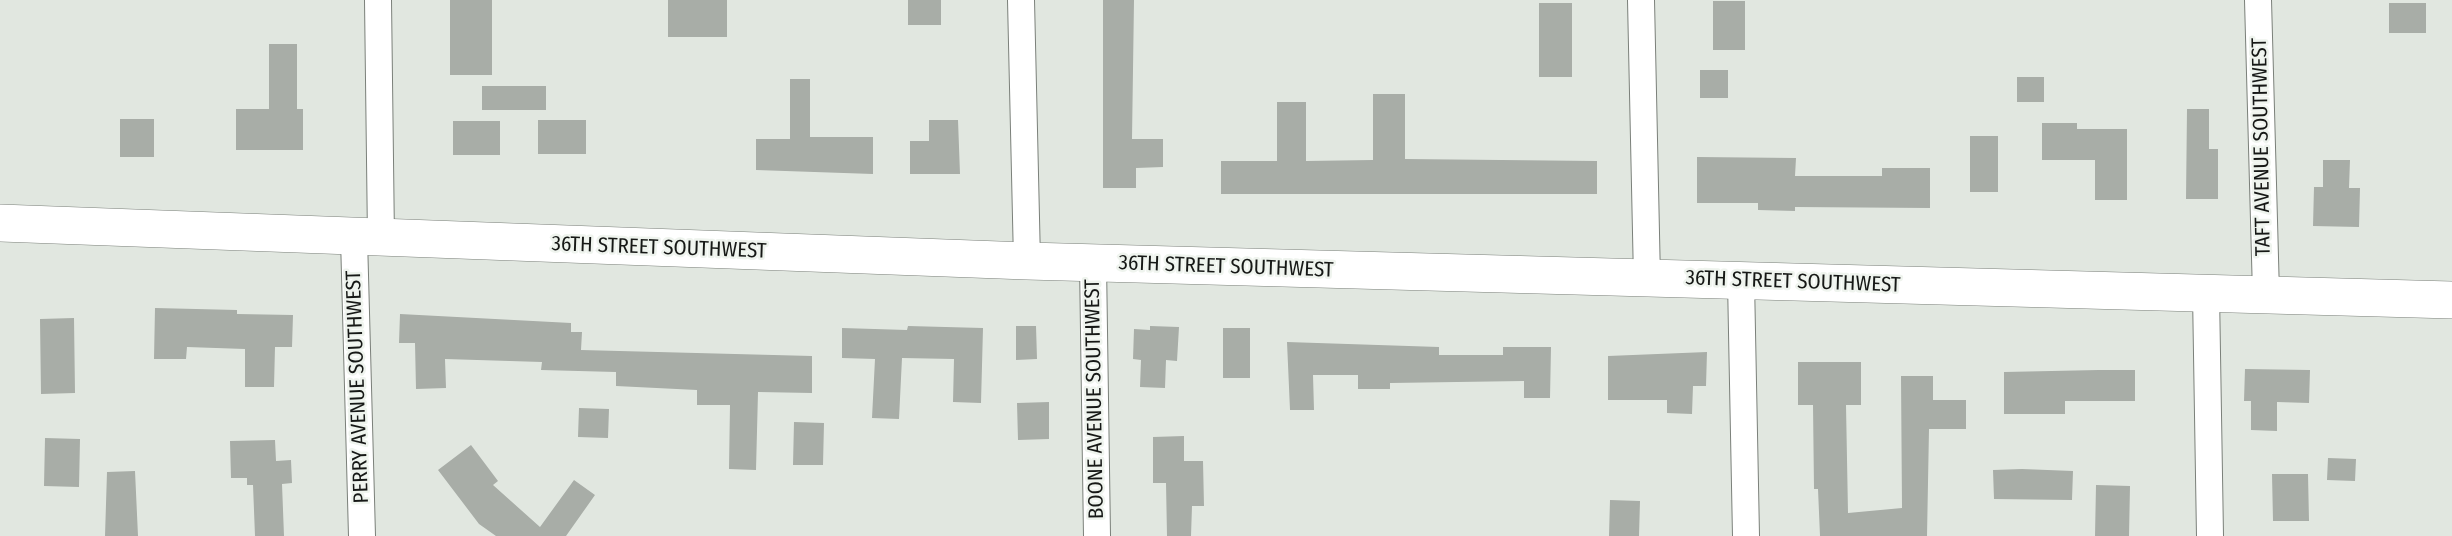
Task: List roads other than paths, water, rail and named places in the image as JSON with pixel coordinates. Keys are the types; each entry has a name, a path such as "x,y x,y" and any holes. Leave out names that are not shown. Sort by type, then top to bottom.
{"street":[{"name":"PERRY AVENUE SOUTHWEST","path":"362,536 368,238 378,0"},
{"path":"1021,0 1027,261"},
{"path":"1641,0 1647,279"},
{"name":"TAFT AVENUE SOUTHWEST","path":"2258,0 2266,295"},
{"name":"36TH STREET SOUTHWEST","path":"0,223 1027,261 2452,300"},
{"name":"BOONE AVENUE SOUTHWEST","path":"1093,263 1097,536"},
{"path":"1741,281 1746,536"},
{"path":"2206,293 2210,536"}]}
